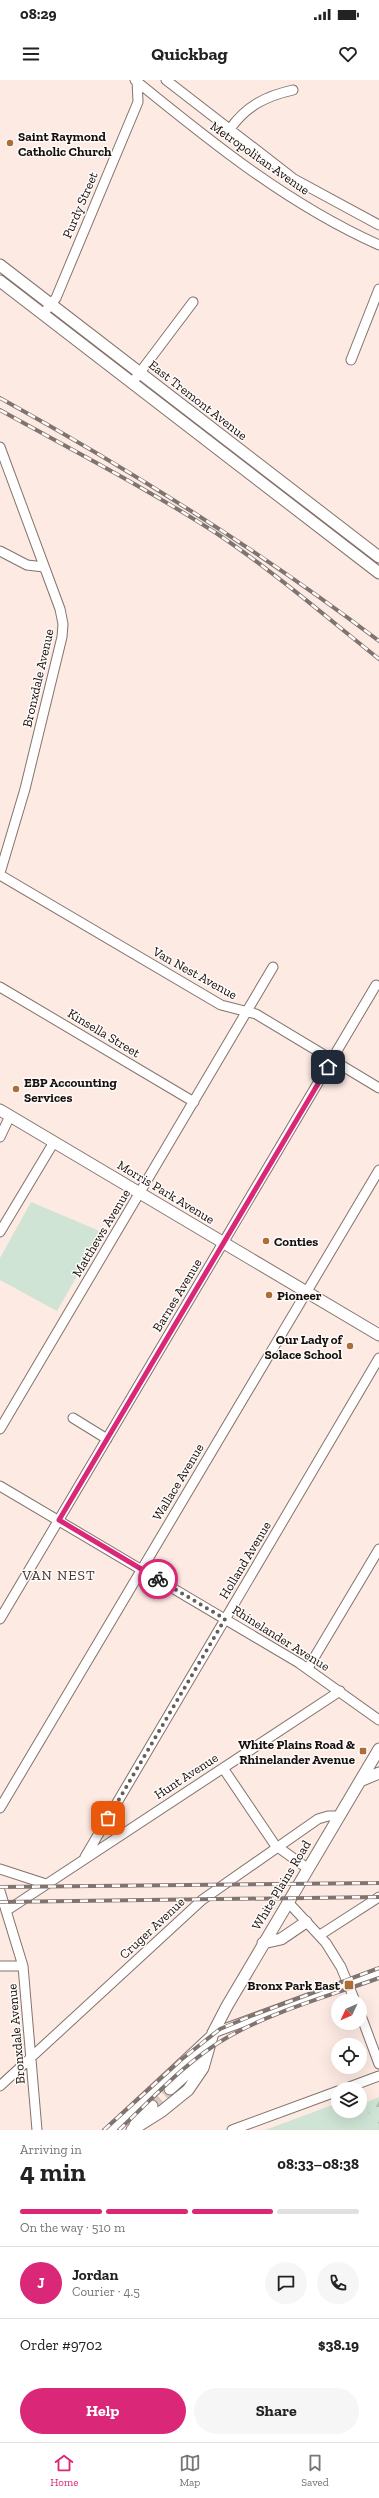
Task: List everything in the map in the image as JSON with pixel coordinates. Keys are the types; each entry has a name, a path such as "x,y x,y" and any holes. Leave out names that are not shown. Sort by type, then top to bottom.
{"main road":[{"name":"East Tremont Avenue","path":"0,265 379,557"},
{"name":"East Tremont Avenue","path":"0,281 379,573"},
{"path":"215,446 222,437"},
{"path":"315,524 323,514"},
{"name":"Morris Park Avenue","path":"0,1110 379,1335"},
{"name":"White Plains Road","path":"170,2089 191,2070 211,2039 263,1943 379,1749"},
{"path":"360,1781 379,1773"},
{"path":"263,1943 281,1939 306,1922"},
{"name":"White Plains Road","path":"117,2128 211,2039"},
{"name":"White Plains Road","path":"132,2130 162,2111 188,2090 203,2068 211,2039"},
{"name":"White Plains Road","path":"132,2130 152,2106"}],"street":[{"name":"Metropolitan Avenue","path":"166,80 297,180 379,224"},
{"name":"Metropolitan Avenue","path":"136,81 234,158 287,195 322,216 379,245"},
{"name":"Purdy Street","path":"43,314 56,298 138,102 136,81"},
{"path":"230,129 236,120 266,97 293,90"},
{"path":"287,195 297,180"},
{"path":"351,360 379,289"},
{"path":"132,383 194,302"},
{"name":"Bronxdale Avenue","path":"0,447 62,616 62,637 25,789 0,874"},
{"path":"0,551 27,565 44,567"},
{"name":"Van Nest Avenue","path":"0,874 224,1007 248,1012 379,1088"},
{"name":"Matthews Avenue","path":"0,1429 248,1012 273,967"},
{"name":"Barnes Avenue","path":"0,1619 376,985"},
{"name":"Kinsella Street","path":"0,987 194,1102"},
{"path":"0,1137 10,1116"},
{"path":"0,1232 54,1142"},
{"name":"Wallace Avenue","path":"0,1808 379,1170"},
{"name":"Holland Avenue","path":"85,1857 379,1358"},
{"path":"73,1418 107,1439"},
{"name":"Rhinelander Avenue","path":"0,1486 308,1668 379,1720"},
{"path":"308,1668 379,1549"},
{"name":"Hunt Avenue","path":"6,1911 85,1857 340,1691"},
{"path":"223,1768 277,1847 307,1868"},
{"name":"Cruger Avenue","path":"0,2086 202,1900 322,1817 339,1816"},
{"path":"0,1869 46,1884"},
{"name":"Bronxdale Avenue","path":"0,1891 23,1966 37,2130"},
{"path":"320,1935 379,1897"},
{"path":"288,1901 306,1922 320,1935 341,1967 352,1994"},
{"path":"0,1966 23,1966"},
{"path":"211,2039 379,1972"},
{"path":"366,2030 379,2064"},
{"path":"363,2082 379,2076"},
{"path":"232,2130 331,2094"}],"green space":[{"path":"31,1202 102,1232 57,1311 0,1280 0,1258"},
{"path":"379,2097 379,2130 283,2130 332,2118 367,2118 367,2102"},
{"path":"331,2106 331,2118 367,2118 367,2111 379,2124 379,2130 265,2130"}],"tunnel":[{"path":"152,2106 170,2089"}],"railway":[{"path":"0,398 98,454 241,543 334,607 379,641"},
{"path":"0,410 136,485 190,516 216,533 278,578 379,659"},
{"path":"0,1887 379,1883"},
{"path":"0,1902 379,1897"},
{"path":"104,2130 182,2059 220,2029 379,1968"},
{"path":"119,2130 184,2068 213,2046 228,2037 264,2019 302,2004 379,1978"}],"way so far":[{"path":"108,1818 225,1619 158,1579"}],"place":[{"name":"Saint Raymond Catholic Church","path":"10,143"},
{"name":"EBP Accounting Services","path":"16,1089"},
{"name":"Conties","path":"266,1241"},
{"name":"Pioneer","path":"269,1295"},
{"name":"Our Lady of Solace School","path":"350,1346"},
{"name":"White Plains Road & Rhinelander Avenue","path":"363,1751"},
{"name":"Bronx Park East","path":"349,1985"}],"district":[{"name":"VAN NEST","path":"59,1575"}],"route":[{"path":"158,1579 59,1520 328,1067"}]}
